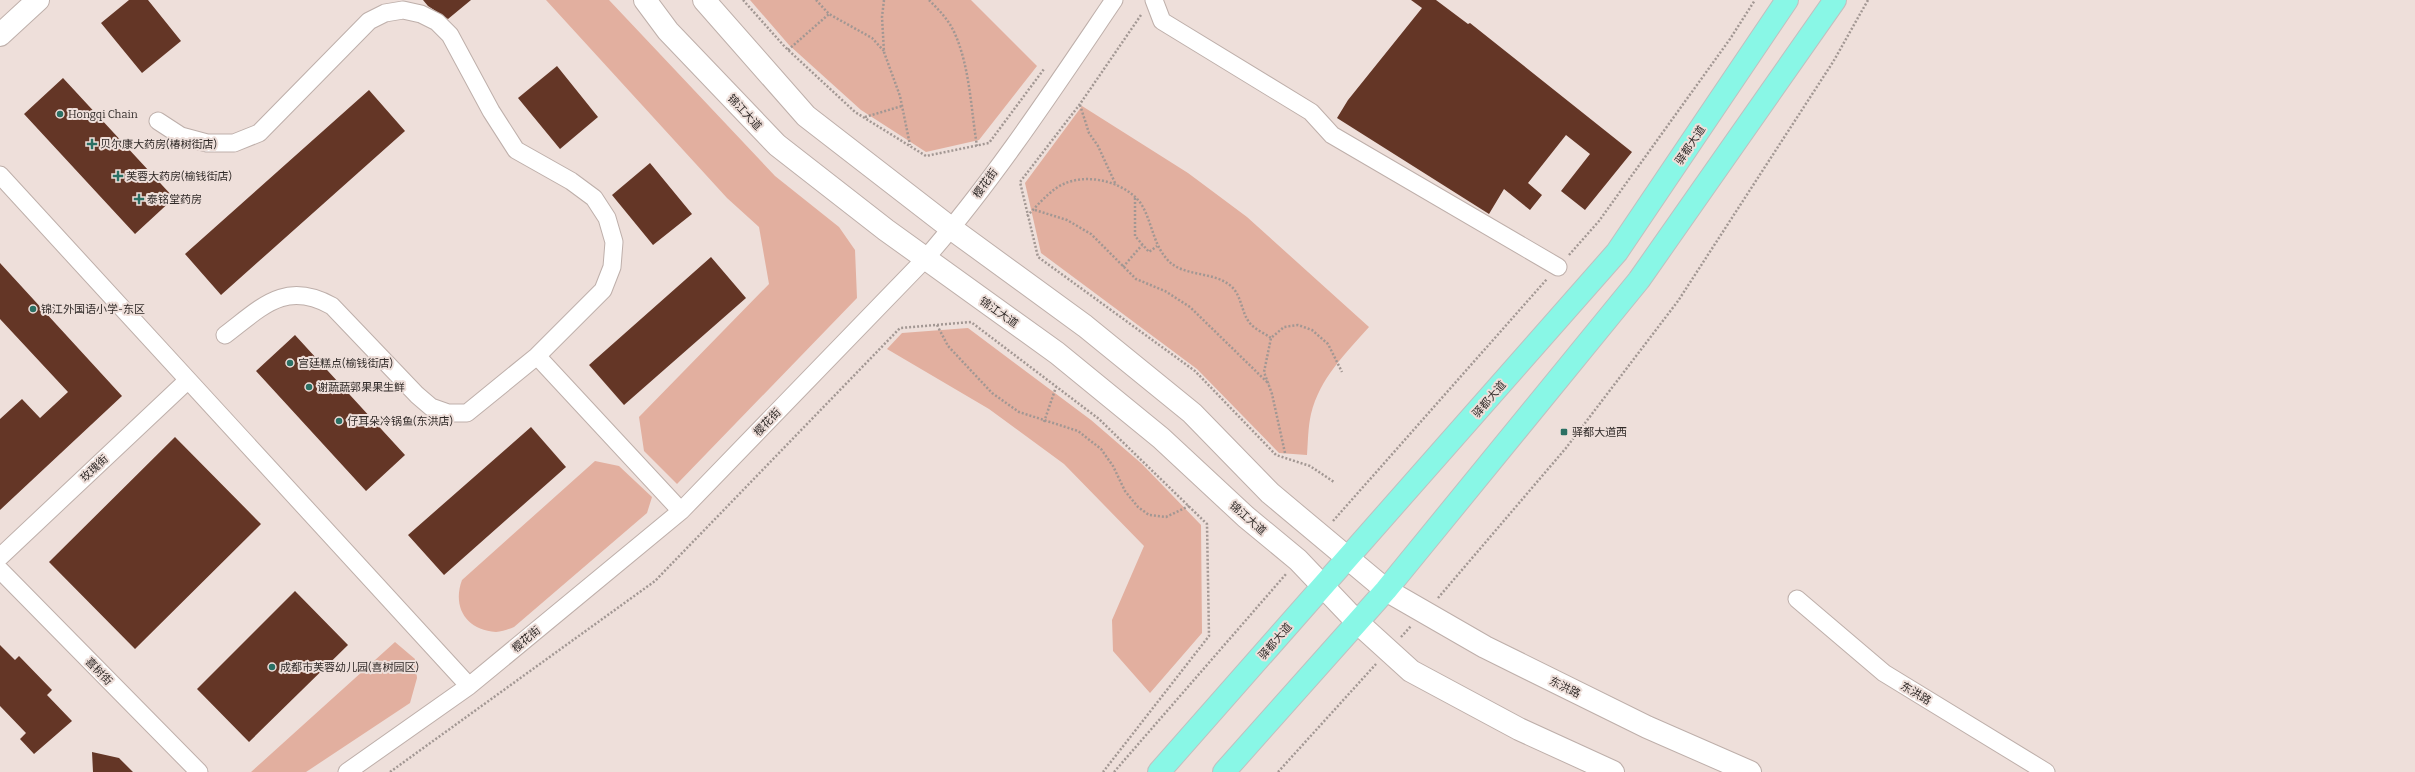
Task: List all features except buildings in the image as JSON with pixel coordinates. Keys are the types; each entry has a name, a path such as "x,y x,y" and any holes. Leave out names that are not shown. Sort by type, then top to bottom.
{"main road":[{"path":"0,35 38,0"},
{"name":"锦江大道","path":"645,0 668,30 777,145 925,259 1058,353 1161,438 1246,517 1298,560 1357,622"},
{"path":"704,0 806,116 952,229 1085,326 1192,413 1270,494 1386,590"},
{"name":"驿都大道","path":"1159,772 1617,252 1787,0"},
{"path":"1224,772 1386,590 1639,280 1835,0"},
{"name":"东洪路","path":"1386,590 1485,648 1647,727 1750,772"},
{"path":"1357,622 1388,652 1411,671 1519,729 1613,772"}],"street":[{"name":"樱花街","path":"347,772 469,686 681,511 925,259 952,229 1065,72 1114,0"},
{"path":"1154,0 1162,21 1311,112 1332,135 1558,267"},
{"path":"158,121 181,136 207,143 234,142 260,133 369,21 385,13 403,10 421,14 437,22 450,35 491,111 516,150 571,180 594,198 607,218 614,242 612,267 603,290 537,356 467,413 448,413 431,407 417,395 332,306 317,298 300,294 283,296 272,300 225,335"},
{"path":"0,175 469,686"},
{"path":"537,356 681,511"},
{"name":"玫瑰街","path":"0,557 188,380"},
{"name":"喜树街","path":"0,570 200,772"},
{"name":"东洪路","path":"1797,599 1884,673 2046,772"}],"path":[{"path":"743,0 788,50 855,112 926,156 989,143 1048,64"},
{"path":"816,0 829,14 872,38 884,52"},
{"path":"884,0 882,17 884,52 902,106 911,146"},
{"path":"929,0 944,14 955,33 963,59 977,146"},
{"path":"1320,536 1599,221 1730,39 1755,0"},
{"path":"1278,772 1424,612 1566,448 1678,301 1833,62 1868,0"},
{"path":"1142,13 1080,104 1020,182 1038,257 1195,371 1276,455 1310,466 1334,482"},
{"path":"788,50 829,14"},
{"path":"1080,104 1089,133 1098,146 1116,185"},
{"path":"865,117 902,106"},
{"path":"1027,216 1056,188 1073,181 1101,180 1116,185 1139,201 1157,246 1166,260 1183,270 1214,278 1231,286 1241,299 1249,322 1271,338"},
{"path":"1135,198 1135,236 1148,252 1157,246"},
{"path":"1034,209 1067,220 1091,234 1136,279 1165,291 1190,307 1268,384"},
{"path":"1123,267 1142,245"},
{"path":"390,772 655,581 900,328 971,322 1099,419 1207,524 1209,636 1103,772"},
{"path":"938,325 948,346 992,393 1019,412 1044,422 1078,431 1101,448 1113,466 1126,491 1138,507 1149,516 1166,517 1189,506"},
{"path":"1285,453 1264,372 1271,338 1284,327 1298,325 1312,330 1328,344 1342,372"},
{"path":"1044,422 1056,387"},
{"path":"1114,772 1298,560"}],"shaded area":[{"path":"546,0 609,0 775,176 839,227 855,250 857,298 677,484 644,451 639,417 769,284 759,227 727,198"},
{"path":"750,0 971,0 1037,66 979,140 926,152 861,110 789,45"},
{"path":"1082,106 1188,173 1247,217 1369,327 1334,367 1320,389 1311,414 1307,455 1279,453 1197,369 1041,253 1025,183"},
{"path":"968,328 1091,420 1142,464 1201,525 1202,633 1150,693 1113,651 1112,620 1144,546 1064,464 989,409 887,349 902,333"},
{"path":"595,461 619,466 652,497 647,513 514,627 496,632 477,627 469,622 460,608 459,590 462,580"},
{"path":"395,642 415,659 417,678 410,703 306,772 251,772"}],"place":[{"name":"Hongqi Chain","path":"60,114"},
{"name":"贝尔康大药房(椿树街店)","path":"92,144"},
{"name":"芙蓉大药房(榆钱街店)","path":"118,176"},
{"name":"泰铭堂药房","path":"139,199"},
{"name":"锦江外国语小学-东区","path":"33,309"},
{"name":"宫廷糕点(榆钱街店)","path":"290,363"},
{"name":"谢蔬蔬郭果果生鲜","path":"309,387"},
{"name":"仔耳朵冷锅鱼(东洪店)","path":"339,421"},
{"name":"驿都大道西","path":"1564,432"},
{"name":"成都市芙蓉幼儿园(喜树园区)","path":"272,667"}]}
